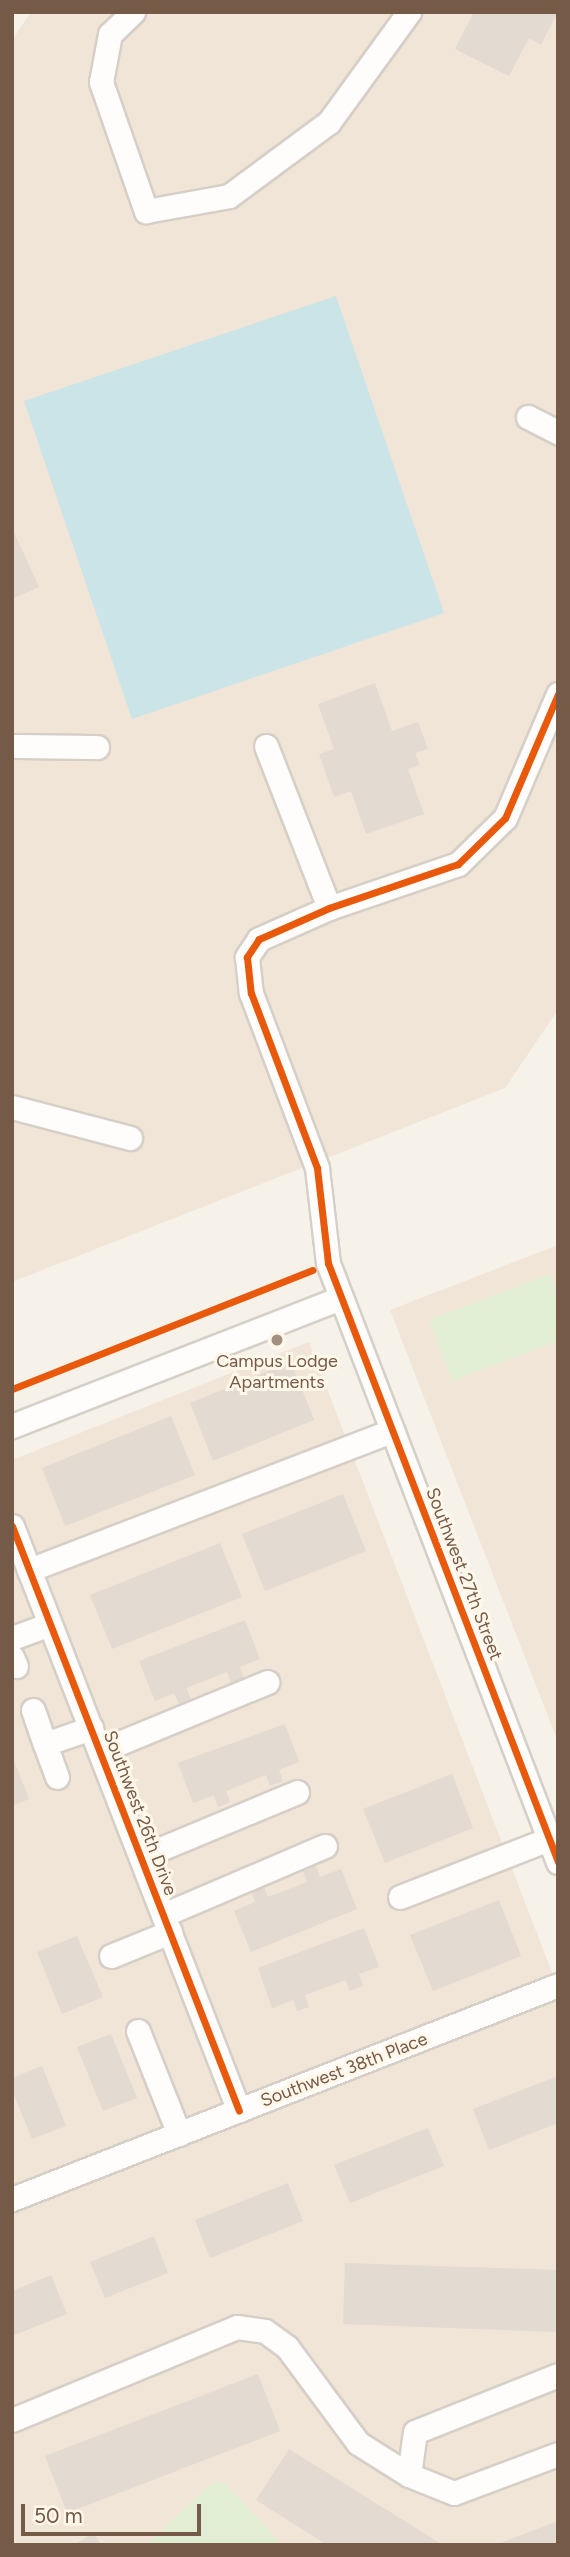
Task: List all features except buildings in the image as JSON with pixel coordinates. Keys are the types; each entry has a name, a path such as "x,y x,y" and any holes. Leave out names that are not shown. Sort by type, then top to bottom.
{"street":[{"path":"133,12 110,34 101,82 146,211 229,196 329,122 409,12"},
{"path":"528,417 558,432"},
{"name":"Southwest 27th Street","path":"558,694 505,818 458,864 329,908 259,939 247,957 251,993 317,1168 322,1239 340,1298 558,1862"},
{"path":"12,746 97,747"},
{"path":"266,746 329,908"},
{"path":"12,1107 130,1138"},
{"path":"12,1426 340,1298"},
{"path":"29,1570 392,1432"},
{"name":"Southwest 26th Drive","path":"12,1526 239,2111"},
{"path":"12,1638 50,1623"},
{"path":"100,1751 267,1682"},
{"path":"33,1710 57,1777"},
{"path":"45,1744 91,1728"},
{"path":"141,1857 296,1792"},
{"path":"400,1897 549,1839"},
{"path":"111,1956 167,1924 326,1846"},
{"name":"Southwest 38th Place","path":"12,2199 558,1985"},
{"path":"138,2031 179,2134"},
{"path":"12,2420 237,2327 265,2331 288,2347 358,2443 409,2475 454,2493 558,2454"},
{"path":"409,2475 415,2432 558,2375"}],"shaded area":[{"path":"31,12 558,12 558,1010 505,1088 12,1282 12,40"},
{"path":"558,1245 558,1742 390,1310"},
{"path":"309,1342 558,1988 558,2545 12,2545 12,1460"}],"green space":[{"path":"549,1274 558,1296 558,1341 452,1381 429,1320"},
{"path":"213,2482 225,2483 282,2545 146,2545"}],"water":[{"path":"336,296 444,613 132,719 24,401"}],"cycle path":[{"path":"558,694 505,818 458,864 329,908 259,939 247,957 251,993 317,1168 328,1263 558,1862"},
{"path":"12,1389 312,1270"},
{"path":"12,1526 239,2111"}],"place":[{"name":"Campus Lodge Apartments","path":"277,1340"}]}
